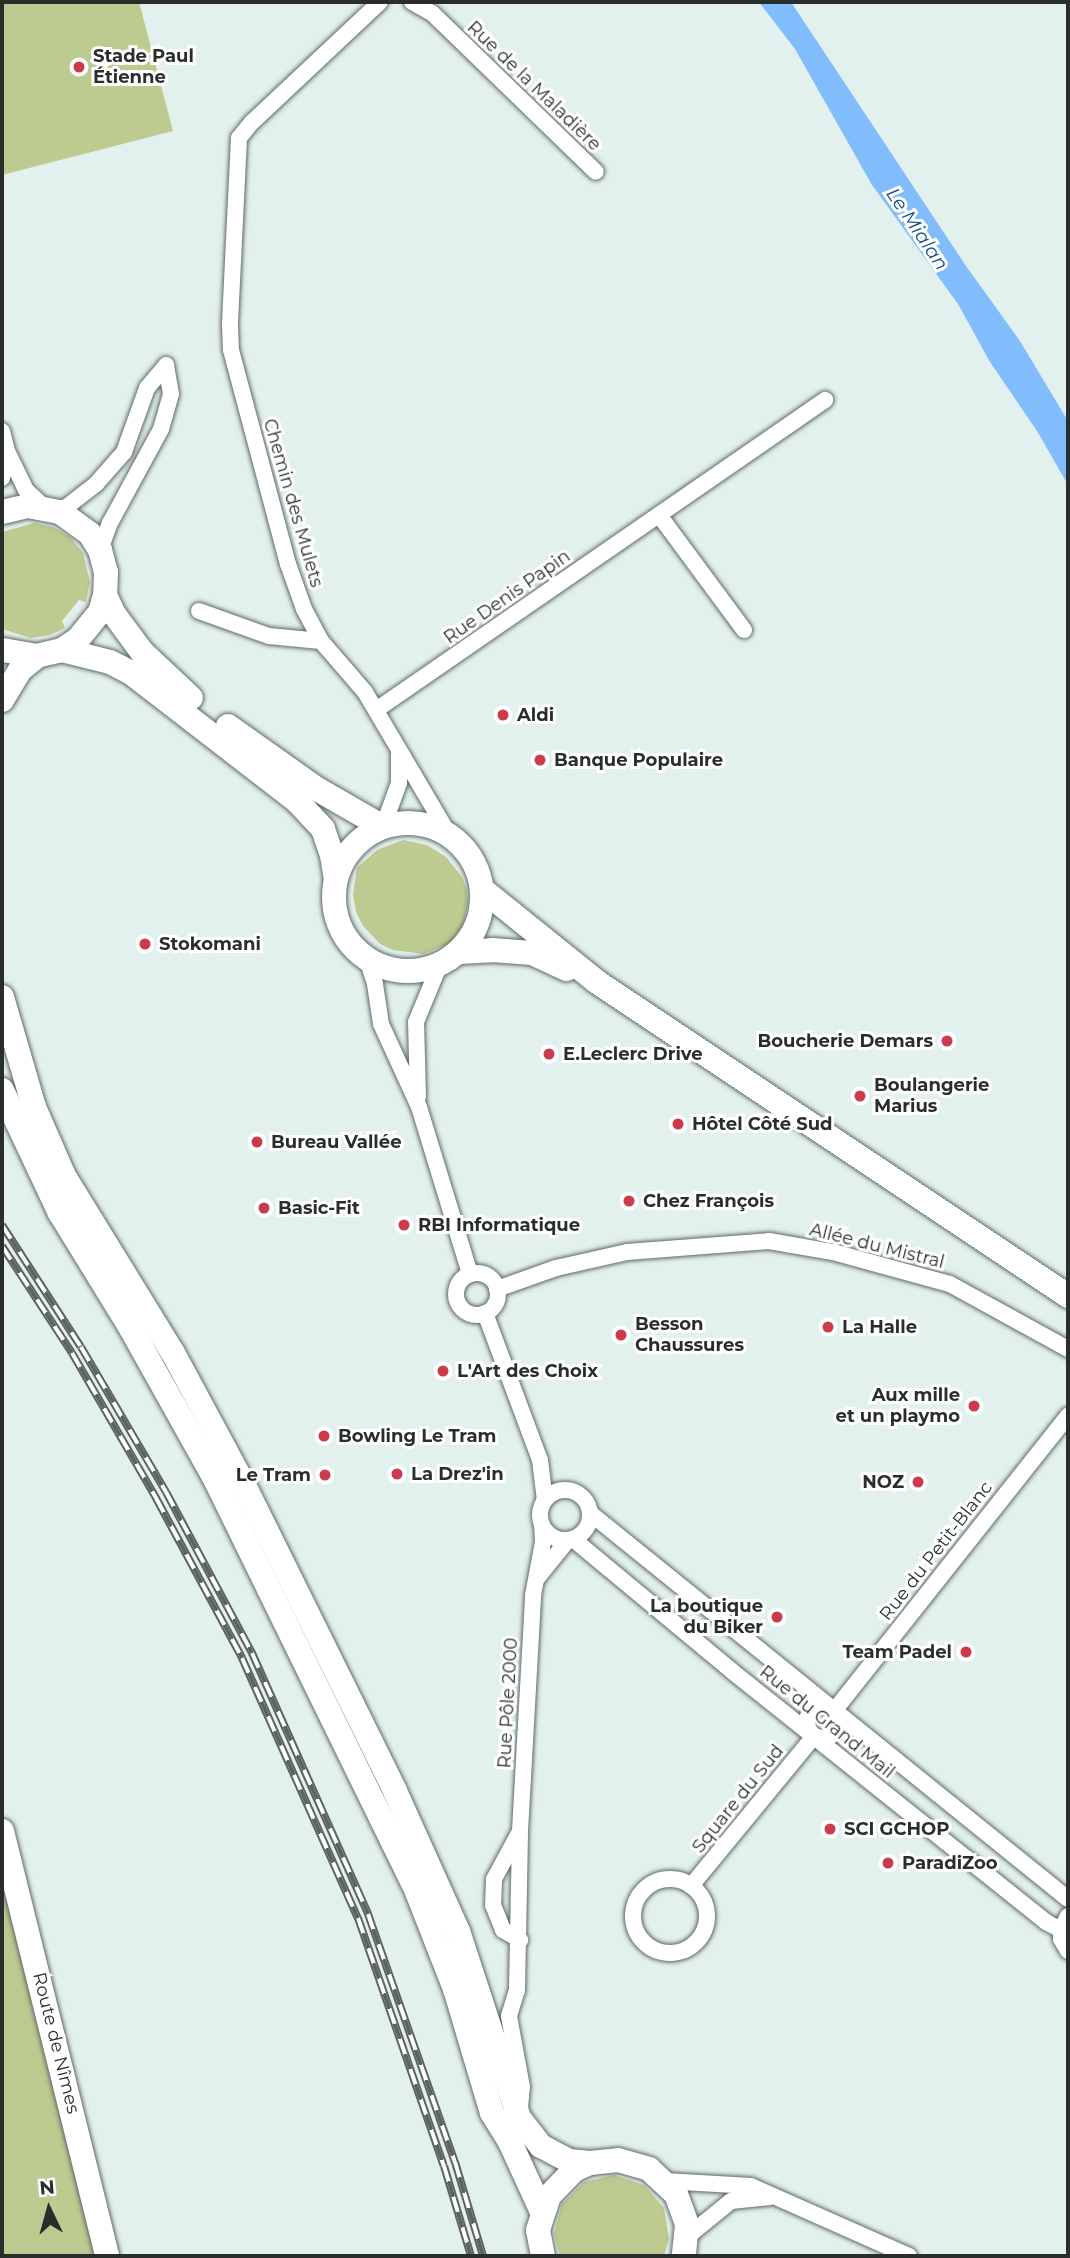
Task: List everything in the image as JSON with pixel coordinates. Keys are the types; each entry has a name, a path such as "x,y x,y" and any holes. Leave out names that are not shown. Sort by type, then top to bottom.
{"main road":[{"path":"2,512 28,506 52,509 76,521 100,550 106,572 106,595 90,628 62,650 37,656 2,650"},
{"path":"106,595 126,632 174,686 317,789 383,827"},
{"path":"62,650 110,662 130,672 297,801 323,829 332,855 336,879 337,918 354,947 367,958 390,969 415,971 449,958 492,950 532,953 597,982"},
{"path":"2,700 19,670 37,656"},
{"path":"336,879 353,847 383,827 405,822 427,824 448,834 472,858 483,890 478,924 449,958"},
{"path":"483,890 597,982 1068,1296"},
{"path":"2,997 30,1097 64,1176 173,1353 244,1485 395,1791 458,1931 519,2118 541,2146 569,2161 632,2162 665,2181 683,2209 686,2246"},
{"path":"2,1090 48,1190 135,1335 215,1479 417,1892 455,1989 492,2113 510,2142 542,2212"},
{"name":"Route de Nîmes","path":"2,1831 107,2256"},
{"path":"543,2256 538,2230 542,2212 560,2182 590,2163"}],"street":[{"name":"Chemin des Mulets","path":"380,2 252,122 239,138 231,350 288,564 303,609 321,641 365,692 448,834"},
{"name":"Rue de la Maladière","path":"412,2 432,13 596,172"},
{"path":"2,430 7,451 26,490 52,509 96,484 124,452 147,388 166,365 171,394 161,429 110,523 100,550"},
{"name":"Rue Denis Papin","path":"376,710 825,400"},
{"path":"2,478 7,451"},
{"path":"659,515 744,630"},
{"path":"199,611 269,636 321,641"},
{"path":"383,827 399,783 399,747"},
{"path":"367,958 375,984 381,1024 419,1107 470,1274"},
{"path":"419,1107 416,1022 449,958"},
{"name":"Allée du Mistral","path":"498,1289 556,1268 627,1252 769,1241 833,1252 950,1284 1068,1349"},
{"path":"470,1274 487,1275 498,1289 496,1303 485,1313 477,1315 464,1310 456,1297 459,1283 470,1274"},
{"path":"485,1313 540,1460 545,1499 540,1516 541,1525 554,1538 570,1540"},
{"name":"Rue du Petit-Blanc","path":"834,1711 1068,1416"},
{"path":"538,1577 570,1540 586,1529 590,1513 584,1498 569,1490 540,1460"},
{"path":"545,1499 560,1490 569,1490"},
{"name":"Rue du Grand Mail","path":"590,1513 1068,1899"},
{"name":"Rue Pôle 2000","path":"519,2118 522,2087 509,2016 517,1990 520,1831 533,1595 543,1542 541,1525"},
{"name":"Rue du Grand Mail","path":"570,1540 1046,1922 1064,1923"},
{"name":"Rue du Petit-Blanc","path":"825,1707 834,1711 839,1720 837,1730 830,1737 814,1735 808,1728 811,1713 825,1707"},
{"name":"Square du Sud","path":"691,1886 814,1735"},
{"name":"Rue Pôle 2000","path":"520,1831 494,1879 493,1890 495,1916 503,1930 520,1940"},
{"path":"669,1879 691,1886 703,1899 707,1909 707,1920 699,1939 682,1951 661,1952 652,1948 643,1941 634,1923 636,1902 642,1893 659,1881 669,1879"},
{"path":"1064,1923 1061,1939 1068,1951"},
{"path":"665,2181 735,2183 779,2197 909,2256"},
{"path":"686,2246 731,2201 754,2196 779,2197"}],"green space":[{"name":"Stade Paul Étienne","path":"2,2 139,2 173,131 2,175"},
{"path":"34,523 53,527 70,537 83,553 90,582 86,602 79,600 62,621 65,628 50,635 31,638 2,629 2,532"},
{"path":"403,840 427,845 446,857 462,877 467,890 468,903 463,926 450,943 424,954 393,950 380,944 363,926 356,912 353,894 357,868 377,850"},
{"path":"2,1831 107,2256 2,2256"},
{"path":"614,2175 644,2185 664,2208 669,2239 664,2256 560,2256 554,2234 562,2204 584,2182"}],"water":[{"name":"Le Mialan","path":"759,2 791,2 966,266 1020,341 1068,421 1068,485 1037,431 990,362 958,304 872,185 795,49"}],"railway":[{"path":"2,1225 81,1347 166,1492 252,1653 368,1914 455,2162 483,2256"},
{"path":"2,1246 72,1353 156,1498 242,1658 358,1918 444,2166 471,2256"}],"place":[{"name":"Stade Paul Étienne","path":"79,67"},
{"name":"Aldi","path":"503,715"},
{"name":"Banque Populaire","path":"540,760"},
{"name":"Stokomani","path":"145,944"},
{"name":"Boucherie Demars","path":"947,1041"},
{"name":"E.Leclerc Drive","path":"549,1054"},
{"name":"Boulangerie Marius","path":"860,1096"},
{"name":"Hôtel Côté Sud","path":"678,1124"},
{"name":"Bureau Vallée","path":"257,1142"},
{"name":"Chez François","path":"629,1201"},
{"name":"Basic-Fit","path":"264,1208"},
{"name":"RBI Informatique","path":"404,1225"},
{"name":"La Halle","path":"828,1327"},
{"name":"Besson Chaussures","path":"621,1335"},
{"name":"L'Art des Choix","path":"443,1371"},
{"name":"Aux mille et un playmo","path":"974,1406"},
{"name":"Bowling Le Tram","path":"324,1436"},
{"name":"La Drez'in","path":"397,1474"},
{"name":"Le Tram","path":"325,1475"},
{"name":"NOZ","path":"918,1482"},
{"name":"La boutique du Biker","path":"777,1617"},
{"name":"Team Padel","path":"966,1652"},
{"name":"SCI GCHOP","path":"830,1829"},
{"name":"ParadiZoo","path":"888,1863"}]}
